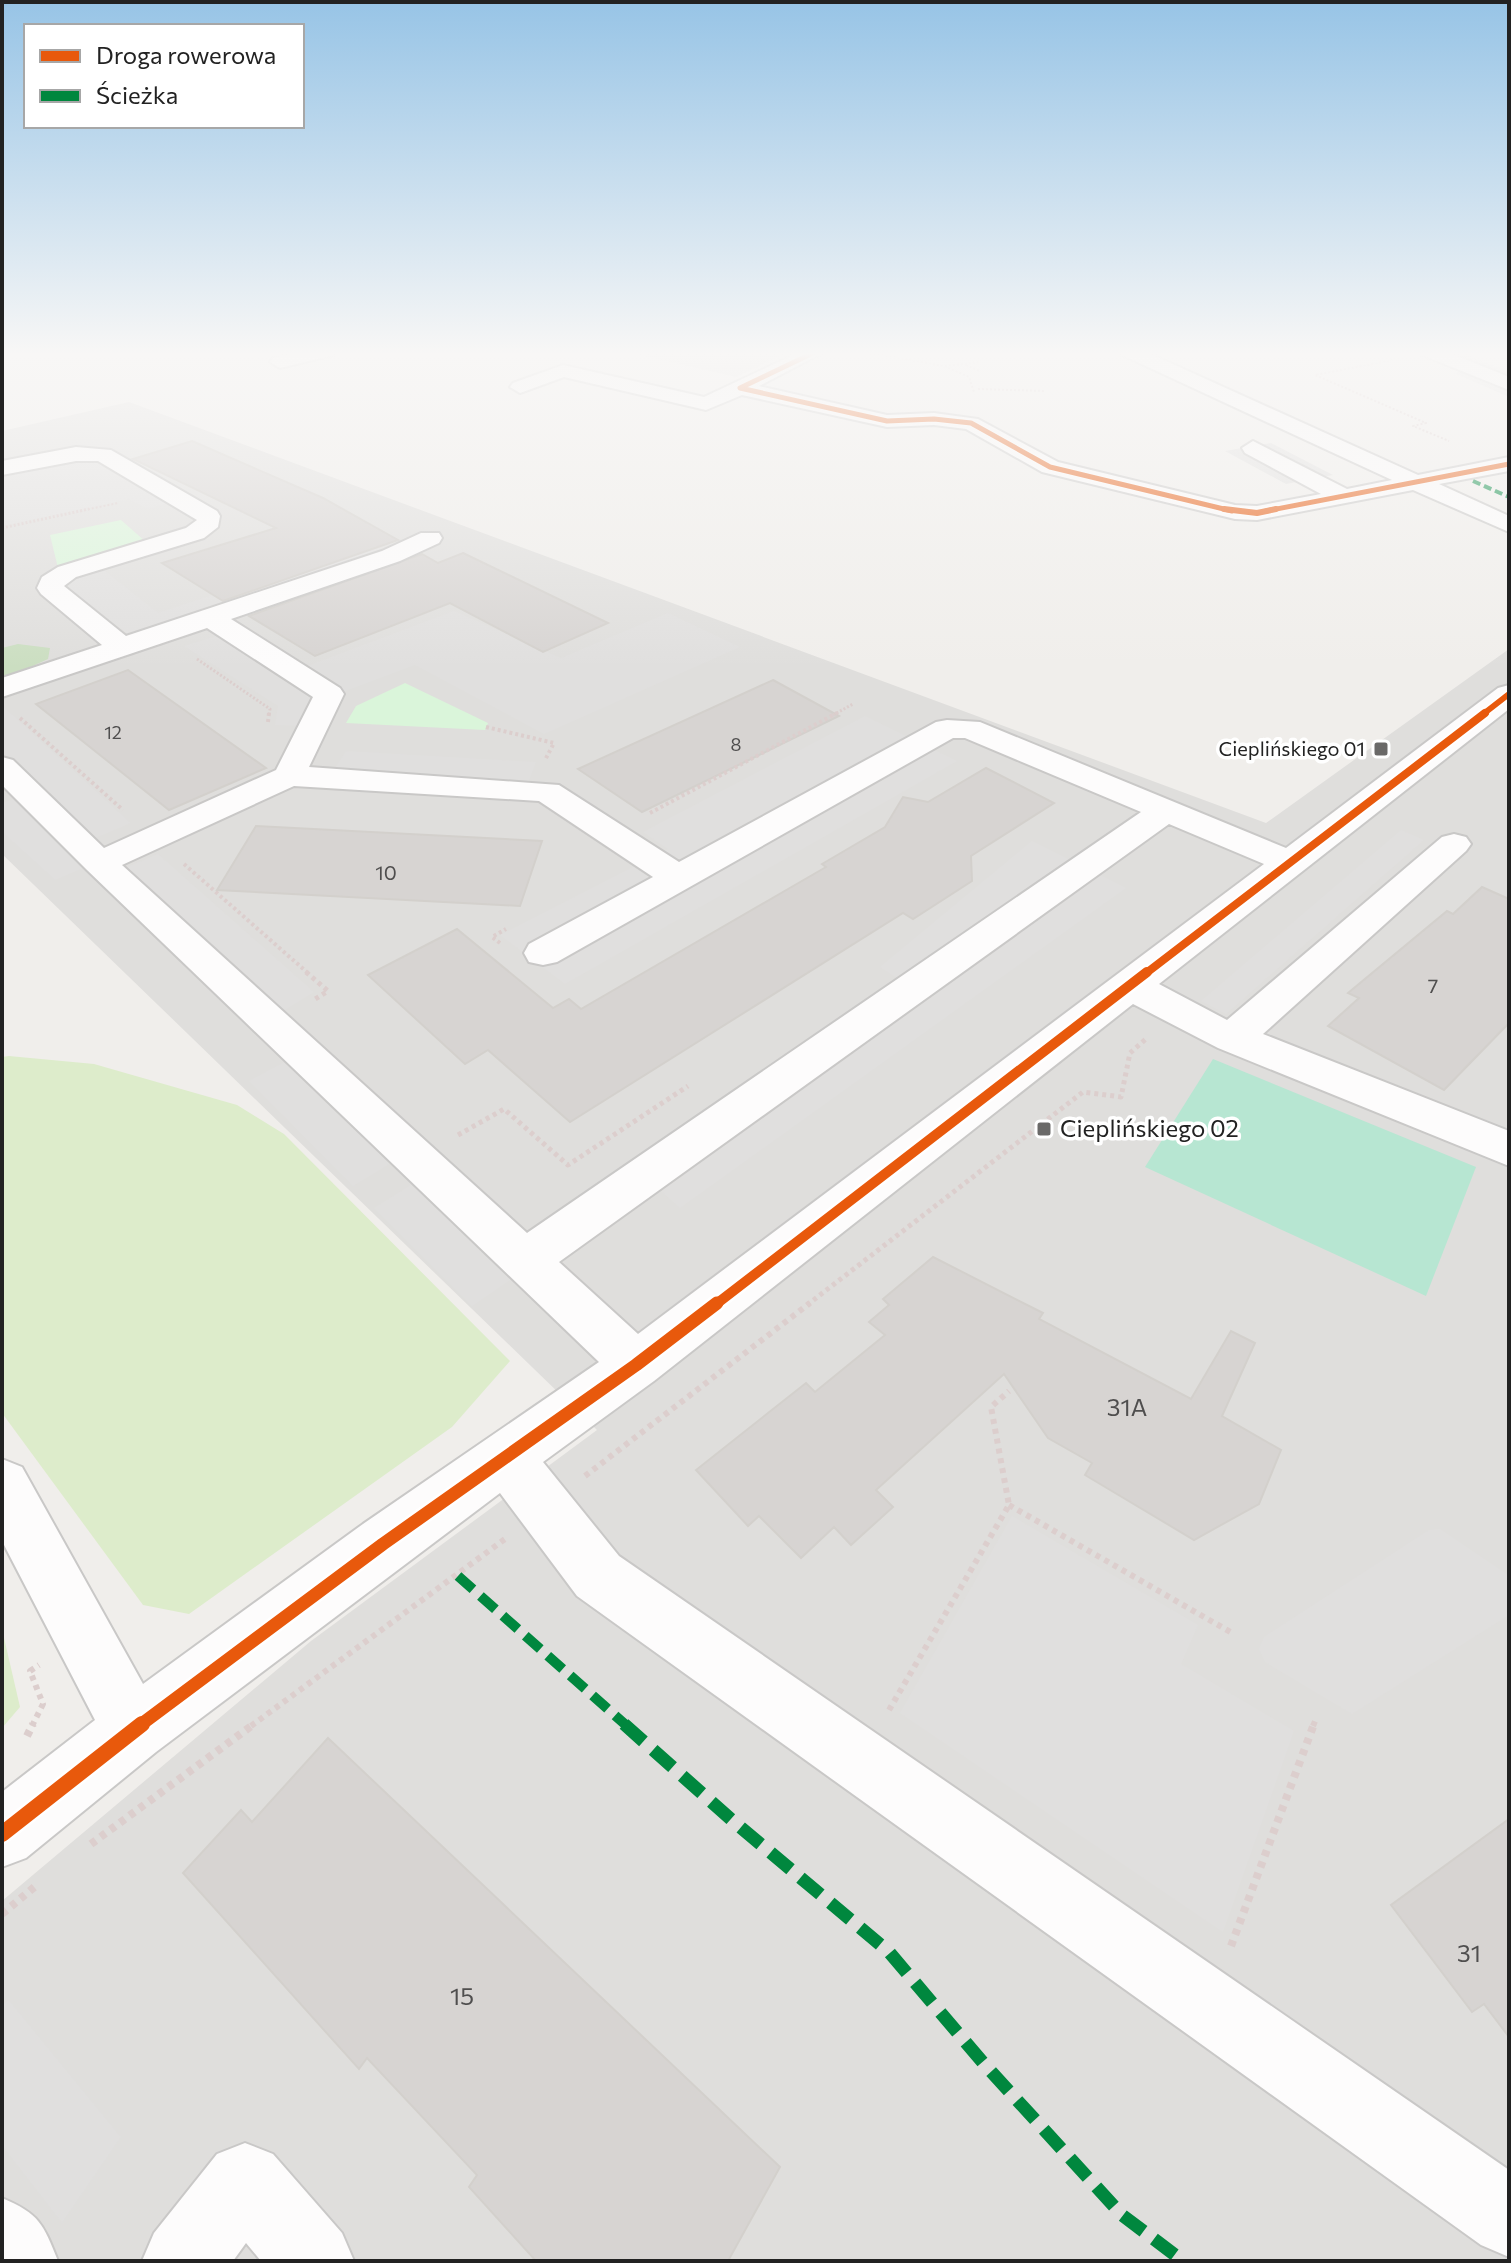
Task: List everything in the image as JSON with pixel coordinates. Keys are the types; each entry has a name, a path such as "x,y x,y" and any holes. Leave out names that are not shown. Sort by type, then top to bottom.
{"street":[{"path":"2,468 67,457"},
{"path":"106,457 208,516 209,522 195,533 67,572 51,583 50,588 122,647"},
{"path":"1031,457 1050,467 1221,510 1257,513 1509,464"},
{"path":"1269,457 1343,496"},
{"path":"1359,457 1509,525"},
{"path":"2,688 391,556 430,538"},
{"path":"209,617 329,694 289,776"},
{"path":"2,1834 134,1730 505,1456 636,1365 1509,694"},
{"path":"543,953 947,729 969,729 1290,862"},
{"path":"2,767 99,863 636,1365"},
{"path":"99,863 289,776 547,792 679,878"},
{"path":"524,1261 1165,811"},
{"path":"1232,1038 1454,844"},
{"path":"1131,986 1232,1038 1505,1141"},
{"path":"505,1456 598,1576 1509,2217"},
{"path":"2,1485 134,1730"},
{"path":"182,2261 245,2182 314,2261"},
{"path":"2,2238 18,2261"}],"path":[{"path":"2,528 125,502"},
{"path":"195,658 270,709 267,727"},
{"path":"642,855 664,843 631,823 853,704"},
{"path":"486,727 554,743 541,769"},
{"path":"504,945 492,937 519,922"},
{"path":"89,1845 458,1576 1083,1092 1121,1097 1130,1053 1178,1011"},
{"path":"455,1136 504,1109 568,1165 698,1079"},
{"path":"886,1715 1009,1505 991,1407 1009,1391"},
{"path":"1009,1505 1232,1633"},
{"path":"1230,1950 1316,1719"},
{"path":"2,1914 51,1874"}],"shaded area":[{"path":"2,457 276,457 1266,823 1509,649 1509,2261 2,2261 2,1901 311,1641 597,1430 2,854"},
{"path":"77,457 95,458 168,503 148,509 129,499 2,526 2,472"},
{"path":"1235,457 1297,457 1333,475 1286,484"},
{"path":"371,543 387,552 133,638 63,584 69,576 100,567 158,613"},
{"path":"454,611 561,658 668,613 740,647 544,734 415,665 343,692 302,668"},
{"path":"220,635 316,697 304,726 275,725 278,706 184,646"},
{"path":"2,705 131,823 88,841 2,756"},
{"path":"865,716 957,761 565,984 500,935 668,849 643,832"},
{"path":"346,751 536,762 527,786 332,773"},
{"path":"17,798 90,865 55,880 2,832 2,803"},
{"path":"1401,830 1424,840 1226,1014 1201,1001"},
{"path":"1032,841 1126,888 680,1208 651,1182 917,991 880,967"},
{"path":"158,854 314,992 278,1014 120,870"},
{"path":"292,1058 391,1163 353,1186 249,1081"},
{"path":"419,1180 516,1276 472,1306 374,1208"},
{"path":"1012,1516 1198,1625 1181,1664 1294,1731 1223,1932 900,1713"},
{"path":"1440,1529 1508,1575 1509,1615 1352,1714 1265,1662 1259,1649 1264,1637 1429,1530"},
{"path":"8,1999 121,2137 62,2223 2,2146 2,2006"}],"green space":[{"path":"121,520 146,542 58,568 50,535"},
{"path":"18,644 50,648 48,659 2,680 2,648"},
{"path":"405,683 488,723 485,730 346,723 356,706"},
{"path":"2,1057 94,1064 237,1105 284,1134 510,1361 452,1427 189,1614 143,1605 2,1413"},
{"path":"1213,1059 1476,1167 1426,1296 1145,1167"},
{"path":"2,1629 20,1707 2,1728"}],"building":[{"path":"228,457 323,498 398,540 223,601 162,563 276,528 133,459"},
{"path":"463,553 608,623 543,652 450,603 315,656 249,616 422,554 438,563"},
{"path":"128,670 266,768 169,810 36,704"},
{"path":"773,680 839,716 642,812 578,769"},
{"path":"986,768 1054,803 971,856 972,881 913,919 903,913 570,1122 488,1050 465,1064 368,975 457,929 553,1008 569,999 581,1009 826,867 822,864 885,827 903,797 928,802"},
{"path":"256,826 542,841 520,906 217,890"},
{"path":"1482,887 1509,899 1509,1023 1444,1090 1328,1026 1359,998 1348,993 1447,911 1453,914"},
{"path":"933,1257 1043,1313 1039,1319 1191,1399 1231,1331 1255,1343 1222,1416 1281,1450 1259,1504 1194,1540 1085,1475 1092,1463 1048,1438 1004,1374 876,1490 893,1507 851,1545 834,1527 801,1558 759,1516 748,1526 696,1470 806,1383 815,1392 885,1335 869,1322 889,1305 883,1299"},
{"path":"328,1738 780,2167 728,2261 536,2261 469,2187 477,2175 367,2058 359,2069 183,1873 241,1810 252,1822"},
{"path":"1509,1819 1509,2037 1484,2004 1472,2012 1391,1905"}],"marked path":[{"path":"1473,481 1509,497"},
{"path":"458,1576 733,1821 889,1952 985,2065 1122,2215 1183,2261"}],"cycle path":[{"path":"1031,457 1050,467 1235,512 1257,513 1509,464"},
{"path":"2,1834 134,1730 383,1544 636,1365 1509,694"}],"place":[{"name":"Cieplińskiego 01","path":"1381,749"},
{"name":"Cieplińskiego 02","path":"1044,1129"}]}
